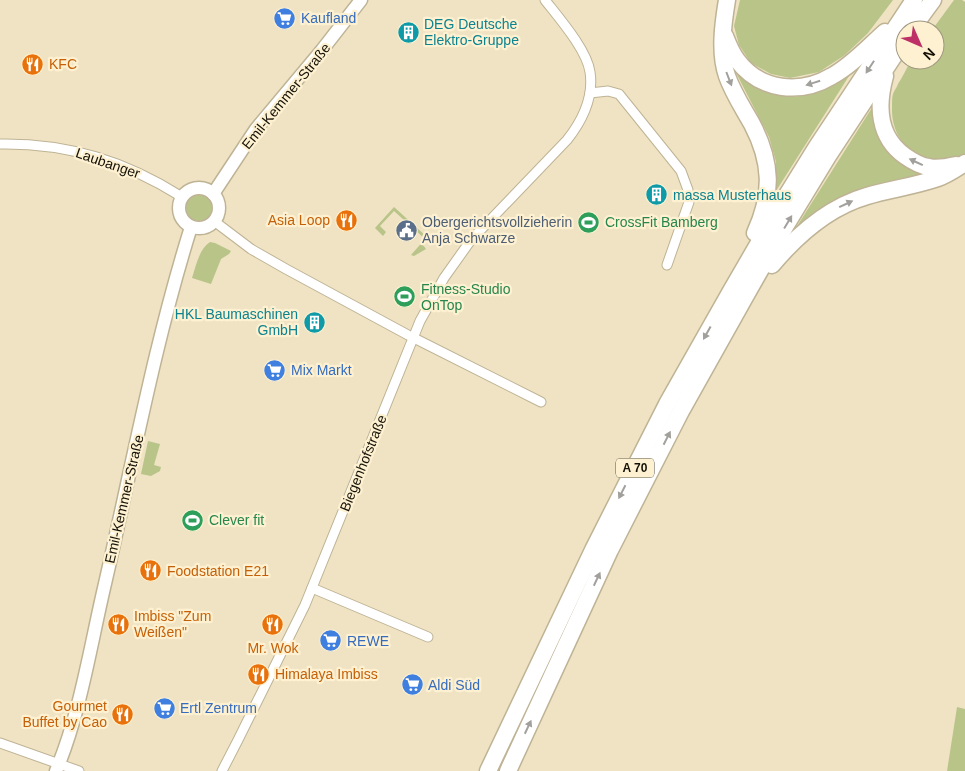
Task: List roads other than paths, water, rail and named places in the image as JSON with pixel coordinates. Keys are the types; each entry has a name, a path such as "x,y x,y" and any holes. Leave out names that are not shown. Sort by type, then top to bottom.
{"highway":[{"path":"727,0 723,59 727,76 762,145 769,184 759,225 746,252 738,293"},
{"path":"918,20 933,0"},
{"path":"724,31 730,49 736,59 755,78 776,86 797,88 815,84 831,77 847,66 910,6"},
{"name":"A 70","path":"508,771 610,550 681,411 770,222 816,148 910,6"},
{"name":"A 70","path":"488,771 594,548 668,404 738,293 895,54"},
{"path":"888,64 881,90 880,106 882,122 890,141 899,152 921,165 935,168 964,164"},
{"path":"738,293 826,215 845,204 866,196 940,178 964,164"}],"street":[{"name":"Emil-Kemmer-Straße","path":"213,194 256,129 361,0"},
{"name":"Biegenhofstraße","path":"222,771 312,588 420,321 438,287 471,240 567,140 584,114 590,93 590,72 587,62 579,46 545,0"},
{"path":"590,93 608,91 619,94 681,171 686,181 689,202 668,265"},
{"name":"Laubanger","path":"0,144 40,145 94,155 145,176 182,197"},
{"path":"195,188 205,189 213,194 218,201 219,207 214,221 203,227 196,228 187,224 180,216 179,204 187,191 195,188"},
{"path":"214,221 251,249 272,261 414,338 541,402"},
{"name":"Emil-Kemmer-Straße","path":"57,768 66,748 83,681 152,372 191,226"},
{"path":"312,588 428,637"},
{"path":"0,743 57,768 79,771"}],"place":[{"name":"Kaufland","path":"285,18"},
{"name":"DEG Deutsche Elektro-Gruppe","path":"408,32"},
{"name":"KFC","path":"33,64"},
{"name":"massa Musterhaus","path":"657,195"},
{"name":"Asia Loop","path":"346,220"},
{"name":"CrossFit Bamberg","path":"589,222"},
{"name":"Obergerichtsvollzieherin Anja Schwarze","path":"406,230"},
{"name":"Fitness-Studio OnTop","path":"405,297"},
{"name":"HKL Baumaschinen GmbH","path":"314,322"},
{"name":"Mix Markt","path":"275,370"},
{"name":"Clever fit","path":"193,520"},
{"name":"Foodstation E21","path":"151,571"},
{"name":"Imbiss \"Zum Weißen\"","path":"118,624"},
{"name":"Mr. Wok","path":"273,625"},
{"name":"REWE","path":"331,641"},
{"name":"Himalaya Imbiss","path":"259,674"},
{"name":"Aldi Süd","path":"412,685"},
{"name":"Ertl Zentrum","path":"164,708"},
{"name":"Gourmet Buffet by Cao","path":"123,714"}]}
